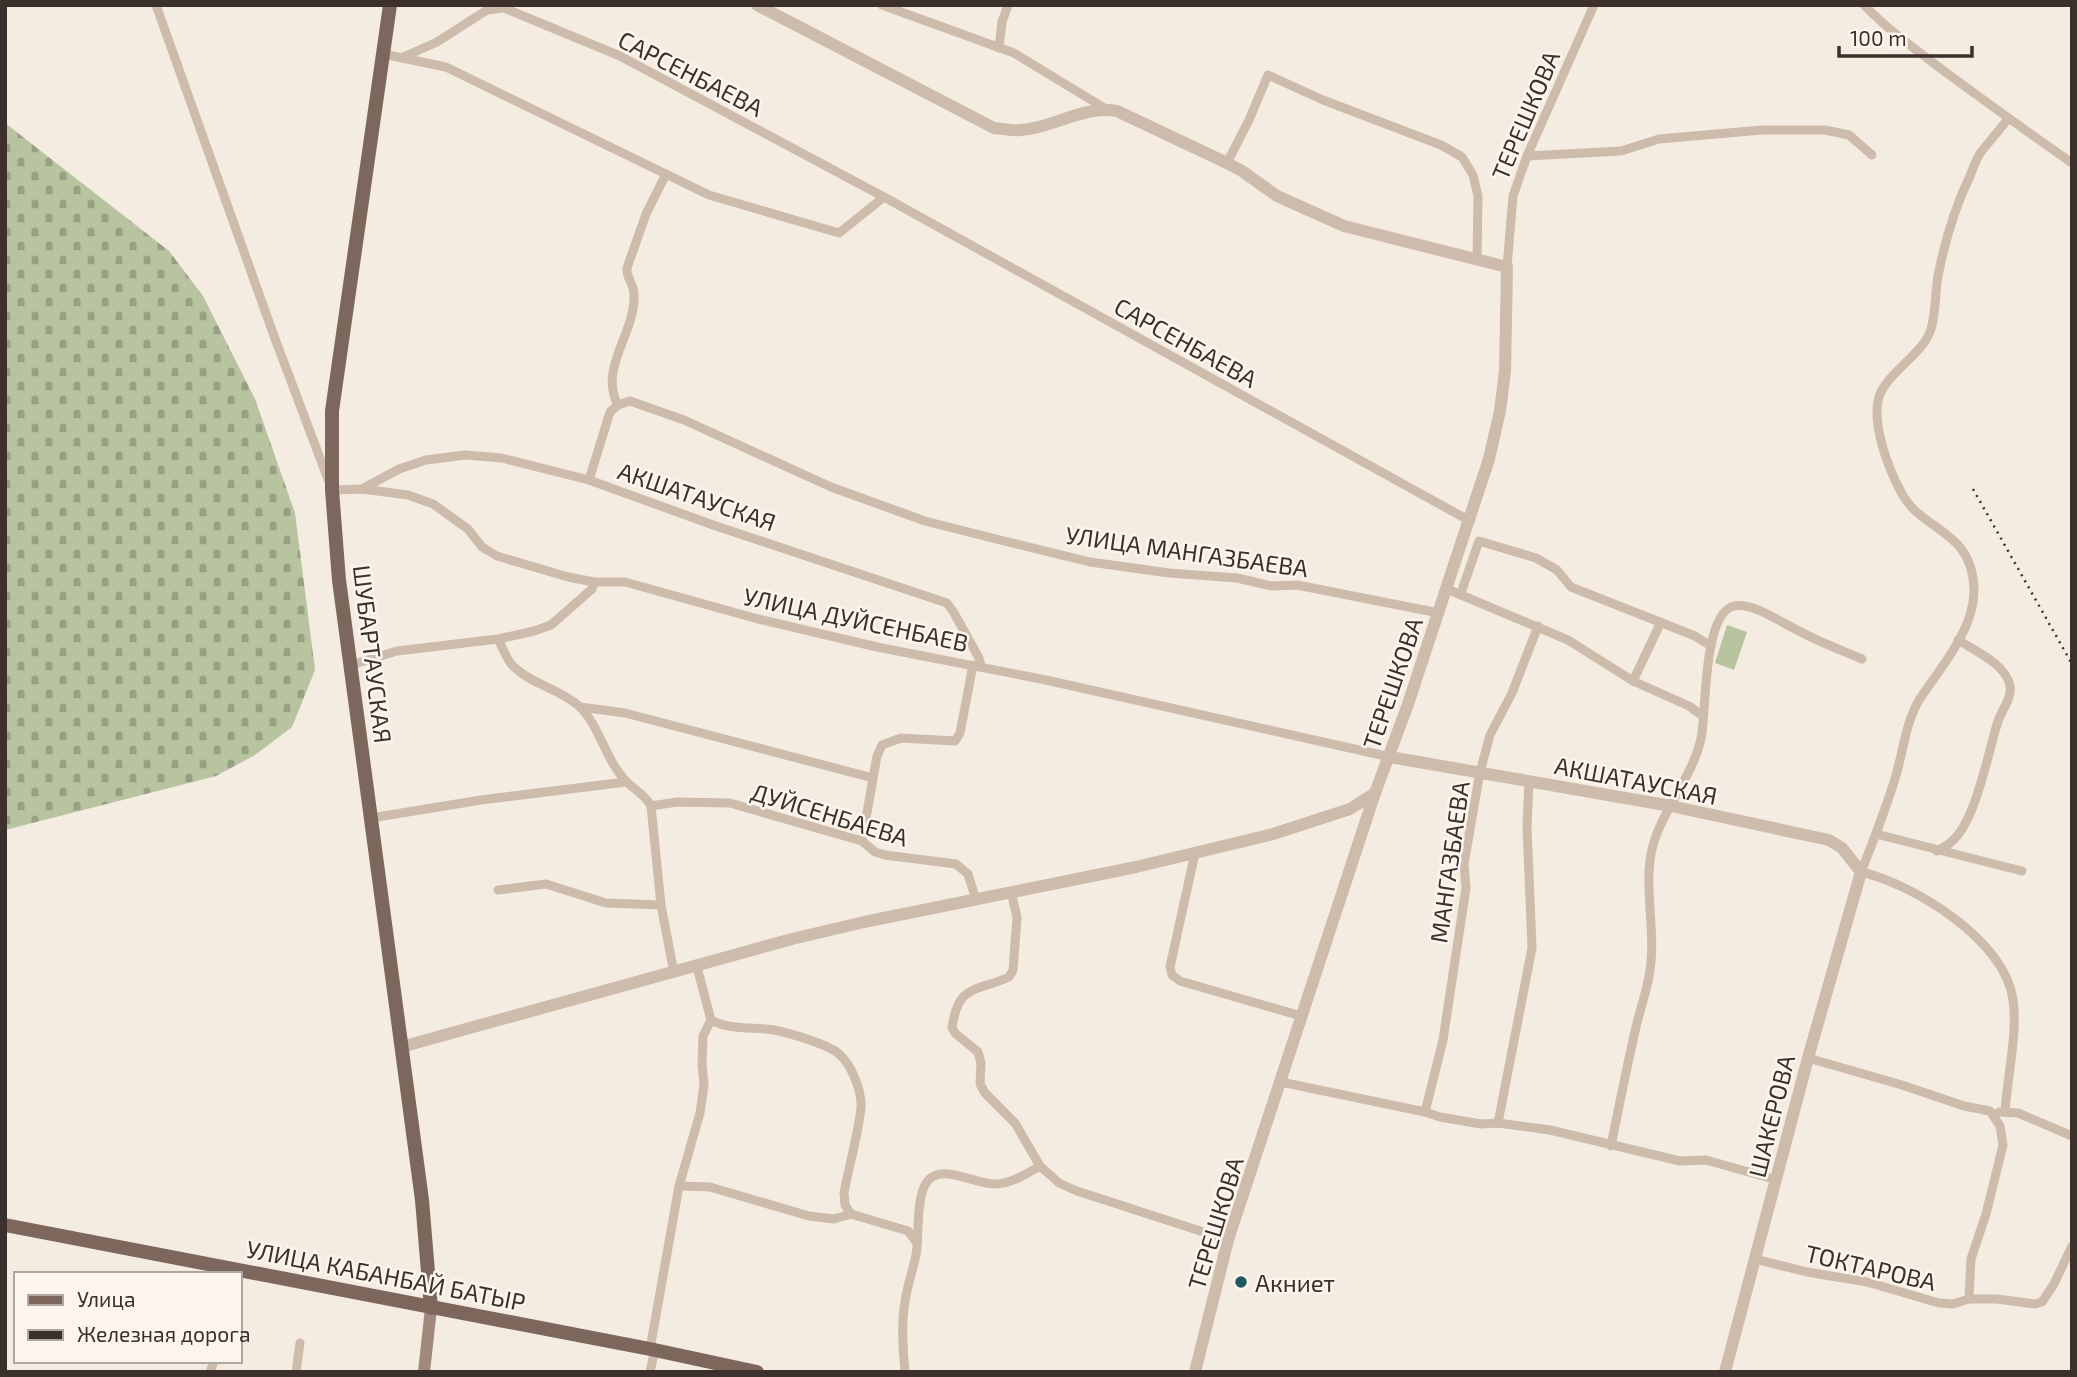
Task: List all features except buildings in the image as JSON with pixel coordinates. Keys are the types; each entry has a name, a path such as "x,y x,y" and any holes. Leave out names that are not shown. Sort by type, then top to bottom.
{"main road":[{"name":"ШУБАРТАУСКАЯ","path":"390,5 332,411 332,490 339,580 422,1200 431,1308"},
{"name":"УЛИЦА КАБАНБАЙ БАТЫР","path":"5,1225 652,1349 757,1372"},
{"path":"424,1372 431,1308"}],"street":[{"path":"156,5 332,490"},
{"path":"757,5 994,128 1023,131 1106,109"},
{"path":"882,5 1014,53 1106,109 1117,111 1242,170 1277,195 1324,219 1507,267"},
{"path":"999,48 1002,22 1008,5"},
{"name":"ТЕРЕШКОВА","path":"1195,1372 1228,1240 1375,793 1390,757 1489,459 1500,411 1505,372 1507,267 1513,196 1527,156 1594,5"},
{"path":"1864,5 1879,21 2008,119 2072,163"},
{"name":"САРСЕНБАЕВА","path":"401,58 437,42 486,10 503,8 620,56 884,197 1470,521"},
{"path":"383,54 446,67 709,195 839,233 884,197"},
{"path":"1227,163 1268,75 1323,100 1441,145 1462,157 1473,175 1478,196 1477,259"},
{"path":"2005,1112 2014,1000 2006,972 1978,938 1943,912 1883,877 1861,872 1895,781 1908,728 1920,698 1934,681 1970,617 1974,592 1972,568 1966,555 1944,531 1915,510 1901,494 1876,421 1879,397 1922,345 1931,329 1945,240 1955,207 1980,154 2008,119"},
{"path":"1527,156 1621,151 1659,139 1762,130 1825,130 1849,135 1872,155"},
{"path":"589,480 610,412 618,405 613,395 611,375 625,340 634,299 627,268 646,214 666,174"},
{"name":"УЛИЦА МАНГАЗБАЕВА","path":"618,405 630,401 684,420 831,487 925,521 984,536 1090,562 1169,573 1237,578 1272,586 1297,585 1439,613"},
{"name":"АКШАТАУСКАЯ","path":"362,489 399,469 426,460 465,455 502,458 589,480 713,525 947,603 979,658 977,665"},
{"name":"УЛИЦА ДУЙСЕНБАЕВ","path":"332,490 362,489 408,495 432,504 468,528 482,547 497,556 594,583 625,582 877,647 977,665 1390,757"},
{"path":"1461,593 1479,541 1535,558 1557,570 1571,587 1695,636 1711,646"},
{"path":"351,665 397,651 498,639 551,625 592,589 594,583"},
{"path":"1447,589 1568,640 1633,681 1689,706 1703,716"},
{"path":"1611,1146 1649,976 1653,943 1651,855 1660,825 1683,786 1702,734 1711,646 1719,618 1730,607 1741,606 1766,613 1799,632 1862,659"},
{"path":"1633,681 1661,622"},
{"name":"МАНГАЗБАЕВА","path":"1425,1112 1443,1040 1466,888 1464,864 1480,772 1490,735 1512,693 1538,626"},
{"path":"498,639 512,666 536,683 561,693 580,707 614,767 626,782 645,796 651,806 661,905 674,973"},
{"path":"1937,851 1953,841 1965,822 1979,789 1999,720 2010,695 2007,678 1997,666 1958,640"},
{"path":"862,841 882,745 901,738 955,741 960,733 977,665"},
{"path":"580,707 625,713 873,778"},
{"name":"АКШАТАУСКАЯ","path":"1390,757 1671,806 1829,840 1842,848 1861,872"},
{"path":"1498,1123 1532,948 1527,827 1529,781"},
{"path":"371,818 481,800 626,782"},
{"path":"401,1047 792,939 1195,853 1310,823 1349,809 1375,793"},
{"name":"ДУЙСЕНБАЕВА","path":"651,806 677,802 730,803 862,841 875,852 885,855 956,864 968,874 976,900"},
{"path":"1876,834 2022,871"},
{"path":"1195,853 1170,967 1172,975 1180,981 1301,1016"},
{"name":"ШАКЕРОВА","path":"1725,1372 1808,1058 1861,872"},
{"path":"498,890 546,884 606,903 661,905"},
{"path":"1011,892 1017,917 1013,970 1009,977 966,993 958,1002 952,1028 978,1052 981,1063 980,1084 985,1093 1015,1123 1040,1166 1059,1183 1228,1240"},
{"path":"650,1372 679,1186 700,1113 704,1085 703,1036 711,1020 696,967"},
{"path":"711,1020 720,1025 757,1027 788,1033 838,1054 850,1069 858,1087 861,1106 844,1193 845,1205 851,1214"},
{"path":"1808,1058 1964,1105 1990,1111 2018,1113 2072,1136"},
{"path":"1281,1082 1440,1117 1481,1124 1498,1123 1550,1130 1680,1161 1706,1160 1777,1180"},
{"name":"ТОКТАРОВА","path":"1755,1259 1807,1272 1867,1282 1939,1303 1953,1304 1969,1299 1971,1259 1986,1214 2003,1145 2000,1126 1990,1111"},
{"path":"905,1372 902,1343 904,1304 916,1254 921,1196 925,1184 932,1177 954,1176 995,1184 1011,1182 1040,1166"},
{"path":"679,1186 710,1186 809,1216 834,1219 851,1214 908,1231 917,1242"},
{"path":"1969,1299 1997,1299 2035,1304 2042,1302 2072,1246"},
{"path":"296,1372 300,1343"}],"green space":[{"path":"5,123 169,251 203,296 255,399 295,513 315,670 292,727 255,755 216,776 5,830"},
{"path":"1727,625 1747,632 1734,670 1715,663"}],"railway":[{"path":"1973,489 2072,664"}],"place":[{"name":"Акниет","path":"1241,1282"}]}
